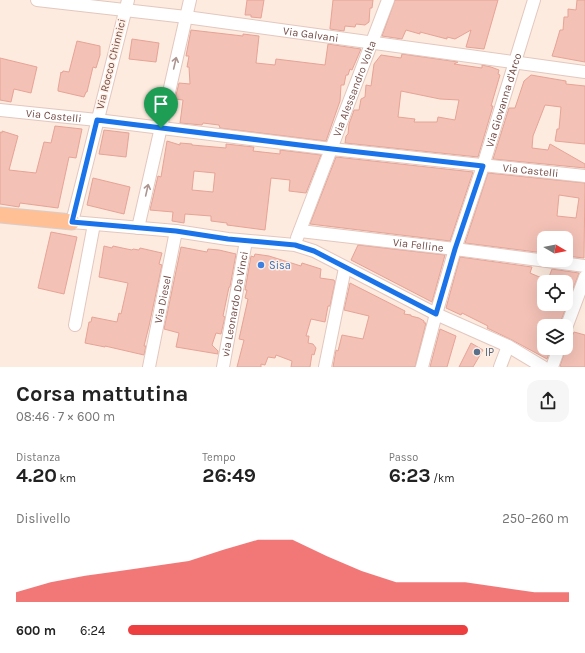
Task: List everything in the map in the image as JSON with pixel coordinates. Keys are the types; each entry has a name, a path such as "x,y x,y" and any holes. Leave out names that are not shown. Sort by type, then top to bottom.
{"main road":[{"path":"0,215 72,222"}],"street":[{"name":"Via Galvani","path":"37,0 126,5 186,17 585,72"},
{"path":"138,228 190,0"},
{"name":"Via Alessandro Volta","path":"295,245 388,0"},
{"name":"Via Giovanna d'Arco","path":"422,367 455,249 483,166 534,0"},
{"name":"Via Rocco Chinnici","path":"72,222 126,5"},
{"name":"Via Castelli","path":"0,110 97,120 332,149 585,176"},
{"path":"72,222 176,231 246,241 295,245 314,251 436,314 508,346 543,367"},
{"path":"75,325 94,224"},
{"name":"Via Diesel","path":"149,367 176,231"},
{"name":"Via Felline","path":"300,231 585,266"},
{"name":"via Leonardo Da Vinci","path":"223,367 246,241"},
{"path":"325,367 345,268"},
{"path":"569,319 585,277"},
{"path":"500,367 508,346"},
{"path":"552,367 556,355"}],"building":[{"path":"247,0 264,0 261,18 245,15"},
{"path":"333,0 373,0 372,8 370,8 369,22 365,25 356,24 355,27 345,26 344,31 330,29"},
{"path":"395,0 498,0 484,49 466,47 471,30 455,39 447,37 447,39 406,30 402,39 382,36"},
{"path":"577,0 585,0 585,62 552,56 560,30 563,30 564,17 568,17 568,9 576,10"},
{"path":"191,30 243,36 243,34 259,36 256,63 275,65 276,59 325,65 328,44 361,49 352,70 350,69 348,75 346,75 344,85 341,85 340,101 326,141 220,128 219,125 203,123 202,125 180,123 183,100 175,99 179,83 190,84 189,67 187,67 189,56 186,56"},
{"path":"132,39 159,43 156,62 129,59"},
{"path":"77,41 100,46 100,55 96,68 93,67 87,92 84,97 58,91 61,72 69,72"},
{"path":"402,54 458,62 454,64 482,68 482,65 499,70 498,74 500,75 491,106 493,106 478,157 345,143 354,110 359,110 361,99 365,97 366,85 371,86 374,64 381,55 401,58","holes":["401,91 440,99 459,100 455,120 438,117 437,122 414,122 415,119 398,117"]},
{"path":"0,58 37,67 31,93 14,89 11,102 0,100"},
{"path":"531,75 566,81 566,84 585,86 585,144 555,141 557,129 559,129 561,107 545,105 533,136 532,148 548,150 550,144 585,164 585,168 493,159 509,108 515,108 524,81"},
{"path":"55,126 82,129 76,158 69,157 58,208 20,203 19,207 0,204 0,132 2,133 2,131 18,136 9,170 36,173 44,142 51,143"},
{"path":"104,130 129,133 126,157 99,154"},
{"path":"167,141 180,145 180,143 226,148 226,144 254,147 253,151 280,154 280,150 321,155 306,193 289,191 290,180 271,178 265,230 227,225 227,223 211,221 211,216 185,214 184,223 172,221 173,212 150,210 158,176 161,177","holes":["194,171 215,173 213,192 192,190"]},
{"path":"336,157 473,172 450,241 310,224"},
{"path":"488,173 585,183 584,258 573,257 573,231 537,231 537,252 465,243","holes":["559,195 579,198 576,218 557,216"]},
{"path":"93,178 130,187 124,214 87,205"},
{"path":"51,232 77,237 64,294 38,288"},
{"path":"358,245 445,255 432,302 351,260"},
{"path":"104,246 112,248 113,246 132,250 139,250 140,248 162,253 159,264 162,265 144,346 146,346 144,355 85,343 89,322 91,322 92,317 117,322 119,313 121,314 128,283 99,277"},
{"path":"181,247 207,252 208,249 219,250 236,254 223,316 225,317 221,334 216,333 212,345 218,351 218,354 176,347 179,333 164,329"},
{"path":"255,254 269,256 301,266 302,263 321,269 320,278 334,280 335,282 325,322 311,319 306,336 309,336 308,343 313,344 316,348 314,355 312,354 310,367 291,367 292,361 276,355 275,358 268,357 265,365 261,364 261,367 237,367 244,340 239,339 248,299 245,298 247,290 245,290 251,256 254,257"},
{"path":"460,257 532,267 530,273 537,276 537,311 565,311 562,319 537,319 537,354 487,328 488,326 462,313 461,315 446,308"},
{"path":"552,269 579,273 573,289 573,275 550,275"},
{"path":"350,283 405,311 404,314 419,318 426,323 415,367 333,367 336,350 338,351 342,335 363,339 369,316 344,310"},
{"path":"440,329 456,336 447,367 430,367"},
{"path":"574,332 585,335 585,367 560,366 564,355 573,355"},
{"path":"471,343 483,350 473,367 459,367"},
{"path":"540,355 548,355 547,359"}],"place":[{"name":"Sisa","path":"261,265"},
{"name":"IP","path":"477,352"}],"route":[{"path":"97,120 161,128 483,166 455,249 436,314 314,251 295,245 228,239 176,231 72,222 97,120"}]}
